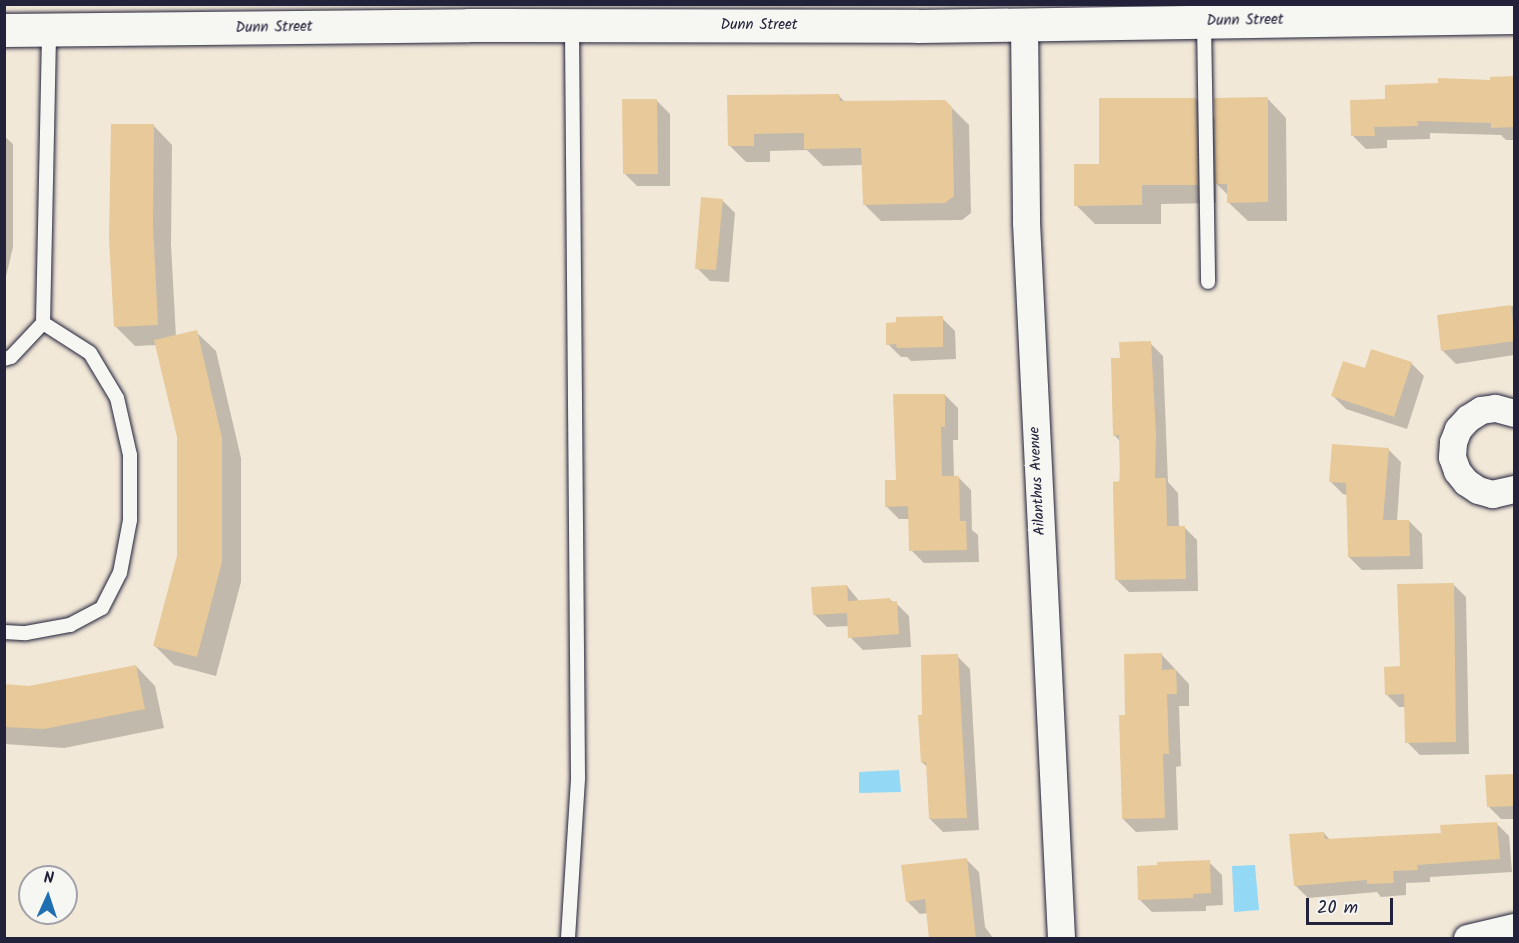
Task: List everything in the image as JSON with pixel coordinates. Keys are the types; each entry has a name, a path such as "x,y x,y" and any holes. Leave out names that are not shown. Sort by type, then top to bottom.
{"street":[{"name":"Dunn Street","path":"4,30 49,31 469,20 572,27 1024,24 1188,16 1515,17"},
{"name":"Ailanthus Avenue","path":"1024,24 1027,242 1061,939"},
{"path":"1515,413 1496,408 1481,410 1468,418 1458,429 1453,442 1452,457 1457,471 1466,482 1479,490 1492,494 1515,489"},
{"path":"1467,939 1515,927"}],"lane":[{"path":"1188,16 1208,282"},
{"path":"568,939 578,777 572,27"},
{"path":"4,359 11,357 43,323 49,31"},
{"path":"4,632 26,633 70,625 102,608 120,573 130,520 130,455 117,398 90,352 43,323"}],"water":[{"path":"899,770 901,792 859,793 859,772"},
{"path":"1255,865 1259,910 1234,912 1232,866"}],"building":[{"path":"1515,76 1515,127 1491,128 1491,123 1417,121 1418,126 1374,127 1375,136 1351,136 1350,100 1385,99 1385,85 1438,83 1438,78 1490,80 1490,77"},
{"path":"839,94 840,101 945,100 952,107 954,196 945,203 863,205 861,148 804,149 804,133 754,134 754,146 728,146 727,95"},
{"path":"1268,97 1268,202 1227,203 1227,184 1216,184 1214,98"},
{"path":"1099,98 1196,98 1198,185 1142,185 1142,205 1074,206 1074,164 1099,164"},
{"path":"622,99 657,99 658,174 623,174"},
{"path":"111,124 154,124 153,225 158,325 114,327 109,239"},
{"path":"701,197 723,199 716,270 695,269"},
{"path":"1511,305 1515,341 1441,351 1437,315"},
{"path":"943,316 943,347 897,348 896,344 886,345 886,323 896,322 896,317"},
{"path":"197,330 222,438 222,562 197,657 153,646 177,556 177,437 154,340"},
{"path":"1151,341 1156,434 1155,478 1166,478 1167,526 1185,526 1186,579 1115,580 1113,482 1120,481 1119,435 1113,436 1111,358 1120,358 1119,342"},
{"path":"1371,349 1412,362 1394,417 1331,396 1343,361 1365,368"},
{"path":"893,394 945,394 945,427 941,427 942,476 959,476 960,521 966,521 967,550 909,551 908,506 885,507 885,480 896,480"},
{"path":"1332,444 1389,448 1383,520 1409,520 1410,556 1348,557 1346,483 1329,482"},
{"path":"1454,583 1456,742 1405,743 1404,694 1385,695 1384,667 1400,666 1397,584"},
{"path":"847,585 848,601 890,598 891,602 897,601 899,634 848,638 847,613 813,615 811,587"},
{"path":"1162,653 1162,670 1176,669 1177,694 1167,694 1169,754 1163,754 1165,818 1122,819 1119,715 1125,715 1124,654"},
{"path":"958,654 967,818 929,819 926,762 921,763 918,715 922,715 921,655"},
{"path":"136,665 145,709 44,729 4,727 4,684 29,686"},
{"path":"1515,774 1515,806 1487,807 1485,775"},
{"path":"1497,822 1500,859 1417,865 1418,870 1393,871 1394,883 1367,884 1367,880 1294,886 1289,834 1324,832 1325,839 1441,833 1440,825"},
{"path":"967,858 976,939 929,939 925,899 906,902 901,865"},
{"path":"1210,860 1211,893 1193,894 1193,898 1138,900 1137,866 1157,865 1157,862"}]}
